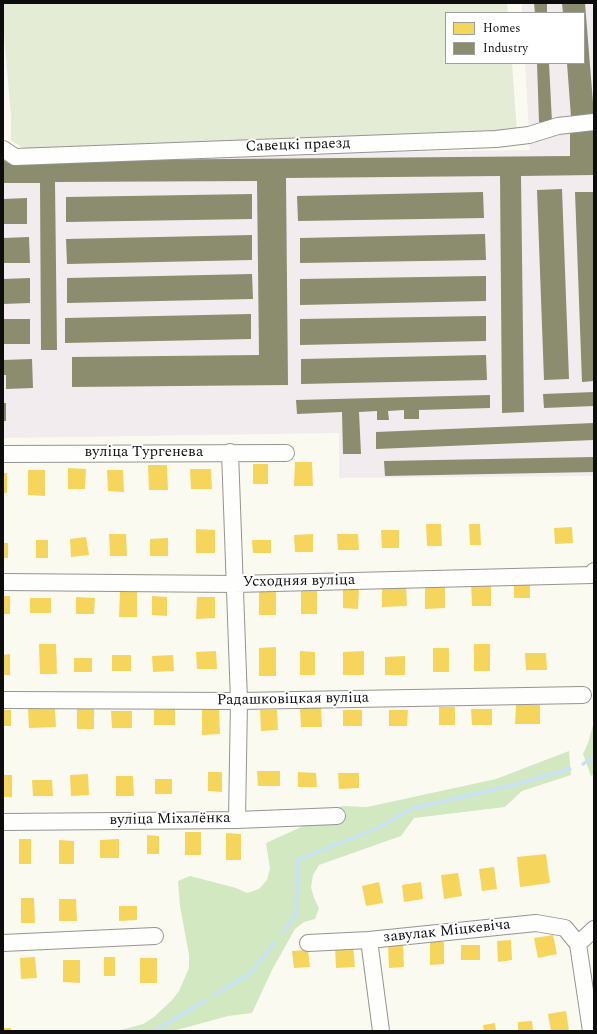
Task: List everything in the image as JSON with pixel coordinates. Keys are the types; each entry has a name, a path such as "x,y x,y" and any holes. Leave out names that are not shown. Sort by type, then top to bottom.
{"street":[{"name":"Савецкі праезд","path":"3,149 15,157 496,139 529,135 558,126 594,122"},
{"path":"230,452 238,701 237,820"},
{"name":"вуліца Тургенева","path":"3,454 286,452"},
{"name":"Усходняя вуліца","path":"3,582 235,584 592,575 594,572"},
{"name":"Радашковіцкая вуліца","path":"3,700 238,701 583,695"},
{"name":"вуліца Міхалёнка","path":"3,822 237,820 337,816"},
{"name":"завулак Міцкевіча","path":"308,943 369,940 536,923 565,928 578,944"},
{"path":"591,1031 578,944 594,929"},
{"path":"3,943 155,936"},
{"path":"369,940 381,1031"}],"shaded area":[{"path":"522,3 594,3 594,476 339,478 339,433 3,438 3,157 530,150 525,64 585,64 585,12 522,12"}],"green space":[{"path":"3,3 507,3 508,12 445,12 445,64 512,64 517,132 27,151 11,140 11,117 3,23"},
{"path":"594,722 594,774 591,776 583,754"},
{"path":"569,751 571,775 522,791 505,807 414,818 401,836 319,865 313,875 311,887 319,908 315,919 304,922 295,929 272,970 252,1013 228,1016 173,1031 117,1031 143,1024 154,1017 179,991 189,968 189,955 180,906 178,881 190,876 236,888 247,893 259,889 267,880 270,868 266,843 299,828 331,809 343,806 367,807 496,779"}],"building: Homes":[{"path":"295,462 312,462 313,486 294,486"},
{"path":"253,464 268,464 268,484 253,484"},
{"path":"148,465 167,465 168,490 149,490"},
{"path":"68,468 86,469 85,489 68,489"},
{"path":"190,469 211,469 212,489 191,489"},
{"path":"28,470 45,470 45,496 28,495"},
{"path":"107,470 123,470 124,492 108,491"},
{"path":"3,473 7,473 7,493 3,493"},
{"path":"426,524 441,524 442,546 427,546"},
{"path":"469,524 480,524 481,545 470,545"},
{"path":"572,527 573,543 555,544 554,528"},
{"path":"196,529 215,530 215,553 196,553"},
{"path":"381,530 399,530 399,548 382,548"},
{"path":"109,534 126,534 127,556 110,556"},
{"path":"313,534 313,552 295,552 294,535"},
{"path":"337,534 358,534 359,550 338,550"},
{"path":"86,537 89,555 71,557 70,539"},
{"path":"168,538 168,556 150,556 150,539"},
{"path":"36,540 48,540 48,558 36,558"},
{"path":"252,540 271,540 271,553 253,553"},
{"path":"3,543 8,543 8,558 3,558"},
{"path":"491,580 491,606 472,606 471,581"},
{"path":"530,582 530,598 514,598 514,583"},
{"path":"425,583 445,583 445,608 425,609"},
{"path":"343,587 359,588 358,609 343,608"},
{"path":"406,587 407,606 382,607 382,588"},
{"path":"301,589 317,589 317,614 301,614"},
{"path":"259,590 276,590 276,615 259,615"},
{"path":"120,591 137,592 137,617 119,617"},
{"path":"3,596 10,596 10,614 3,614"},
{"path":"152,596 167,597 167,616 152,615"},
{"path":"76,597 95,598 94,614 76,614"},
{"path":"197,597 215,597 215,618 196,619"},
{"path":"30,598 51,598 51,613 30,613"},
{"path":"39,644 56,644 57,674 40,674"},
{"path":"474,644 490,644 490,671 474,671"},
{"path":"276,647 276,676 259,676 259,648"},
{"path":"433,648 449,648 449,672 433,672"},
{"path":"216,651 217,669 197,669 196,652"},
{"path":"300,651 315,652 315,675 300,675"},
{"path":"364,651 364,675 343,675 343,652"},
{"path":"525,653 546,653 547,670 526,670"},
{"path":"10,654 10,675 3,675 3,655"},
{"path":"112,655 131,655 131,671 112,671"},
{"path":"173,655 174,671 153,672 152,656"},
{"path":"405,656 405,675 385,675 385,657"},
{"path":"74,658 92,658 92,672 74,672"},
{"path":"516,705 540,705 540,724 515,724"},
{"path":"77,707 94,707 94,729 77,729"},
{"path":"439,707 455,707 455,725 439,725"},
{"path":"219,708 220,734 202,735 202,709"},
{"path":"300,708 321,708 322,727 301,727"},
{"path":"28,709 55,709 56,727 29,728"},
{"path":"175,709 175,725 154,725 154,710"},
{"path":"471,709 492,709 492,725 472,725"},
{"path":"3,710 11,710 11,726 3,726"},
{"path":"260,710 277,710 278,730 261,731"},
{"path":"343,710 362,710 362,726 343,726"},
{"path":"389,710 408,710 407,726 389,726"},
{"path":"111,711 132,711 132,728 112,728"},
{"path":"257,771 280,771 280,786 258,786"},
{"path":"208,772 222,772 222,792 208,791"},
{"path":"298,772 316,773 317,787 298,787"},
{"path":"338,773 359,773 359,788 339,789"},
{"path":"88,774 89,795 71,796 70,775"},
{"path":"3,775 12,775 12,797 3,797"},
{"path":"116,776 133,776 134,796 116,796"},
{"path":"155,779 172,779 172,794 155,794"},
{"path":"32,780 52,780 53,796 33,796"},
{"path":"185,832 201,832 201,855 185,855"},
{"path":"226,833 241,834 241,860 226,860"},
{"path":"147,835 159,836 159,854 147,854"},
{"path":"19,839 31,839 31,864 19,864"},
{"path":"119,839 119,858 100,858 100,840"},
{"path":"59,840 74,841 74,864 59,864"},
{"path":"546,854 550,883 520,887 517,857"},
{"path":"494,867 497,889 482,891 479,869"},
{"path":"458,873 462,896 444,899 441,875"},
{"path":"379,882 383,903 366,906 362,886"},
{"path":"421,882 423,899 404,902 402,885"},
{"path":"21,898 34,898 35,923 21,923"},
{"path":"59,899 76,899 77,921 59,921"},
{"path":"119,906 137,906 137,920 119,921"},
{"path":"553,935 557,954 538,958 534,938"},
{"path":"511,940 512,960 498,962 497,941"},
{"path":"430,942 444,942 444,964 430,965"},
{"path":"388,944 403,944 404,967 389,968"},
{"path":"353,945 355,967 336,968 335,946"},
{"path":"461,945 480,945 480,960 461,960"},
{"path":"308,950 310,967 294,968 292,951"},
{"path":"35,957 37,978 21,979 20,958"},
{"path":"104,957 115,957 115,976 104,976"},
{"path":"140,958 157,958 157,983 140,983"},
{"path":"63,960 80,960 80,983 63,982"},
{"path":"566,1011 569,1031 551,1031 548,1014"},
{"path":"532,1021 533,1031 518,1031 518,1022"},
{"path":"495,1023 496,1031 484,1031 483,1025"},
{"path":"3,1028 11,1028 11,1031 3,1031"}],"building: Industry":[{"path":"534,3 547,3 547,12 535,12"},
{"path":"562,3 585,3 594,115 571,117 567,64 585,64 585,12 563,12"},
{"path":"537,64 549,64 552,122 539,122"},
{"path":"570,127 594,127 594,175 521,176 524,412 502,413 500,176 286,178 288,385 72,387 72,357 259,355 257,181 55,182 57,350 41,350 40,183 3,183 3,161 570,156"},
{"path":"562,189 569,379 544,380 537,190"},
{"path":"483,192 484,218 298,221 297,196"},
{"path":"575,192 594,192 594,381 582,382"},
{"path":"252,194 252,219 66,222 66,197"},
{"path":"27,198 27,224 3,224 3,199"},
{"path":"485,234 486,260 300,263 300,238"},
{"path":"252,235 252,260 67,264 66,239"},
{"path":"29,237 30,263 3,263 3,238"},
{"path":"252,274 253,299 67,303 67,278"},
{"path":"486,276 486,301 300,305 300,279"},
{"path":"30,278 30,303 3,304 3,279"},
{"path":"251,314 251,339 65,343 65,318"},
{"path":"486,316 486,341 300,345 300,319"},
{"path":"3,319 30,319 30,344 3,344"},
{"path":"486,355 487,380 301,384 301,359"},
{"path":"32,359 33,388 6,389 6,375 3,375 3,360"},
{"path":"594,392 594,406 544,408 543,394"},
{"path":"490,395 490,408 419,410 419,419 404,419 404,410 388,411 389,420 377,420 377,411 359,412 361,454 343,454 342,412 297,414 296,400"},
{"path":"3,403 6,403 6,421 3,421"},
{"path":"594,423 594,440 376,449 376,432"},
{"path":"594,457 594,472 385,476 384,461"}],"waterway":[{"path":"583,764 594,757"},
{"path":"282,933 296,915 298,860 382,826 410,809 513,785 570,769"},
{"path":"214,995 250,974 275,942"},
{"path":"154,1031 206,1000"}]}
